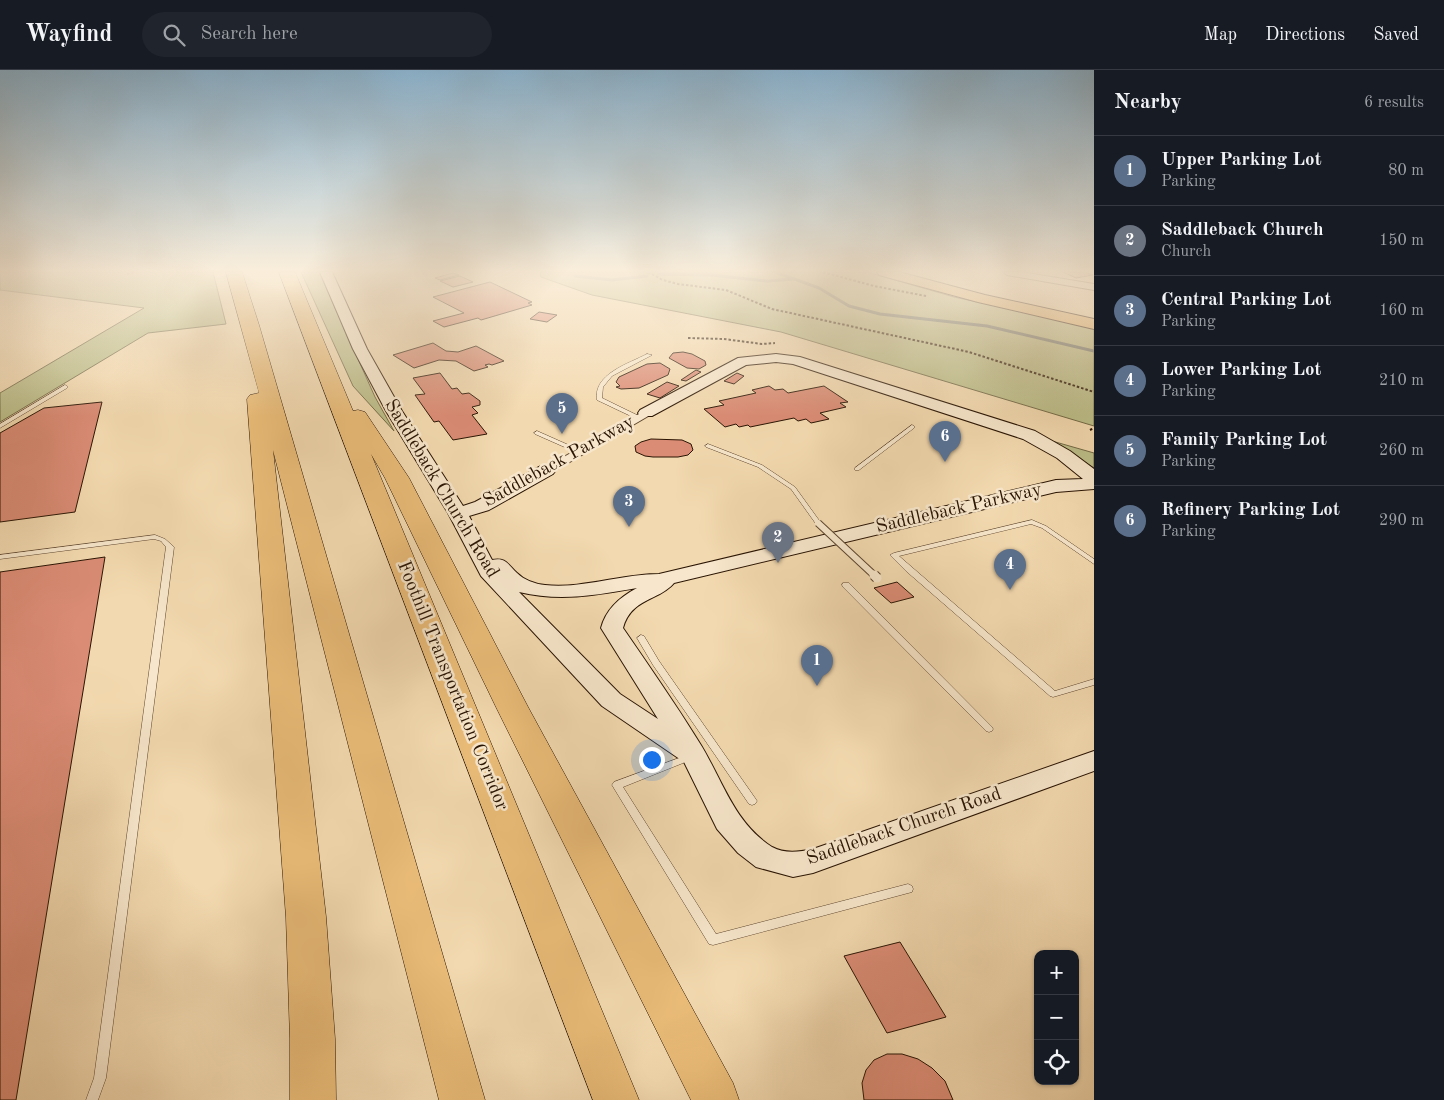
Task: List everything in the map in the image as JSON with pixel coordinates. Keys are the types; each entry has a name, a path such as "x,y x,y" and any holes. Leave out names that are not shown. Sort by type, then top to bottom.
{"highway":[{"path":"249,320 462,1100"},
{"name":"Foothill Transportation Corridor","path":"307,320 616,1100"},
{"path":"250,325 276,613 300,831 307,915 313,1100"},
{"path":"323,360 397,478 516,715 716,1100"}],"main road":[{"name":"Saddleback Church Road","path":"347,320 360,349 394,411 458,513 488,572 500,588 611,700 694,756 728,821 748,844 766,858 793,865 813,861 1094,761"},
{"path":"1076,320 1094,324"},
{"name":"Saddleback Parkway","path":"642,416 743,361 776,358 795,360 1029,435 1073,459 1094,479"},
{"name":"Saddleback Parkway","path":"458,513 482,506 547,470"},
{"name":"Saddleback Parkway","path":"458,513 476,525 502,572 514,582 536,589 561,593 674,576 1056,486 1094,484"},
{"path":"674,576 628,603 613,618 612,628 694,756"}],"street":[{"name":"Saddleback Parkway","path":"547,470 642,416"}],"lane":[{"path":"642,416 599,399 600,387 610,375 649,356"},
{"path":"0,426 65,387"},
{"path":"857,469 912,427"},
{"path":"537,433 580,452"},
{"path":"708,446 760,466 793,488 818,523 877,578"},
{"path":"1094,562 1044,527 1032,522 894,554 915,575 1053,694 1094,682"},
{"path":"0,557 155,537 163,540 170,547 100,1078 92,1100"},
{"path":"846,586 988,729"},
{"path":"641,638 656,663 752,801"},
{"path":"694,756 617,785 713,940 908,889"}],"path":[{"path":"823,320 969,352 1094,392"},
{"path":"688,338 702,340 723,339 759,346 775,343"},
{"path":"1090,430 1094,428"}],"green space":[{"path":"124,320 225,320 226,324 148,333 0,422 0,393"},
{"path":"323,320 341,320 375,397 394,431 353,386"},
{"path":"720,320 1062,320 1094,327 1094,426 781,332"},
{"path":"1052,441 1094,453 1094,468"}],"building":[{"path":"437,320 470,320 444,327 433,321"},
{"path":"433,343 446,351 458,352 476,346 504,361 485,365 488,367 474,371 456,361 439,360 414,368 393,355"},
{"path":"683,352 692,354 705,361 706,365 699,369 687,368 669,358 673,353"},
{"path":"660,363 670,369 668,375 639,388 621,389 616,387 620,386 616,382 619,377 647,364"},
{"path":"696,370 701,372 686,381 681,380"},
{"path":"440,373 452,389 457,388 462,394 469,393 480,401 480,405 472,407 478,413 472,415 487,434 453,440 439,421 434,422 415,395 425,394 413,378"},
{"path":"737,373 744,376 734,384 724,381"},
{"path":"667,382 679,386 660,398 647,394"},
{"path":"769,386 775,390 783,389 788,393 824,386 848,402 840,403 846,407 820,413 829,419 811,423 806,419 798,421 794,418 750,427 748,425 739,427 736,424 725,427 704,409 724,405 719,401 756,393 752,390"},
{"path":"102,402 75,512 0,522 0,433 44,408"},
{"path":"651,439 682,440 691,444 693,450 688,455 678,457 653,457 636,452 635,446"},
{"path":"105,557 16,1100 0,1100 0,572"},
{"path":"897,582 914,597 891,603 874,588"},
{"path":"900,942 946,1017 887,1033 844,956"},
{"path":"887,1054 902,1054 918,1059 932,1068 945,1081 953,1100 864,1100 862,1083 866,1070 874,1060"}],"waterway":[{"path":"934,320 987,326 1094,351"}],"place":[{"name":"Family Parking Lot","path":"562,434"},
{"name":"Refinery Parking Lot","path":"945,462"},
{"name":"Central Parking Lot","path":"629,527"},
{"name":"Saddleback Church","path":"778,563"},
{"name":"Lower Parking Lot","path":"1010,590"},
{"name":"Upper Parking Lot","path":"817,686"}]}
